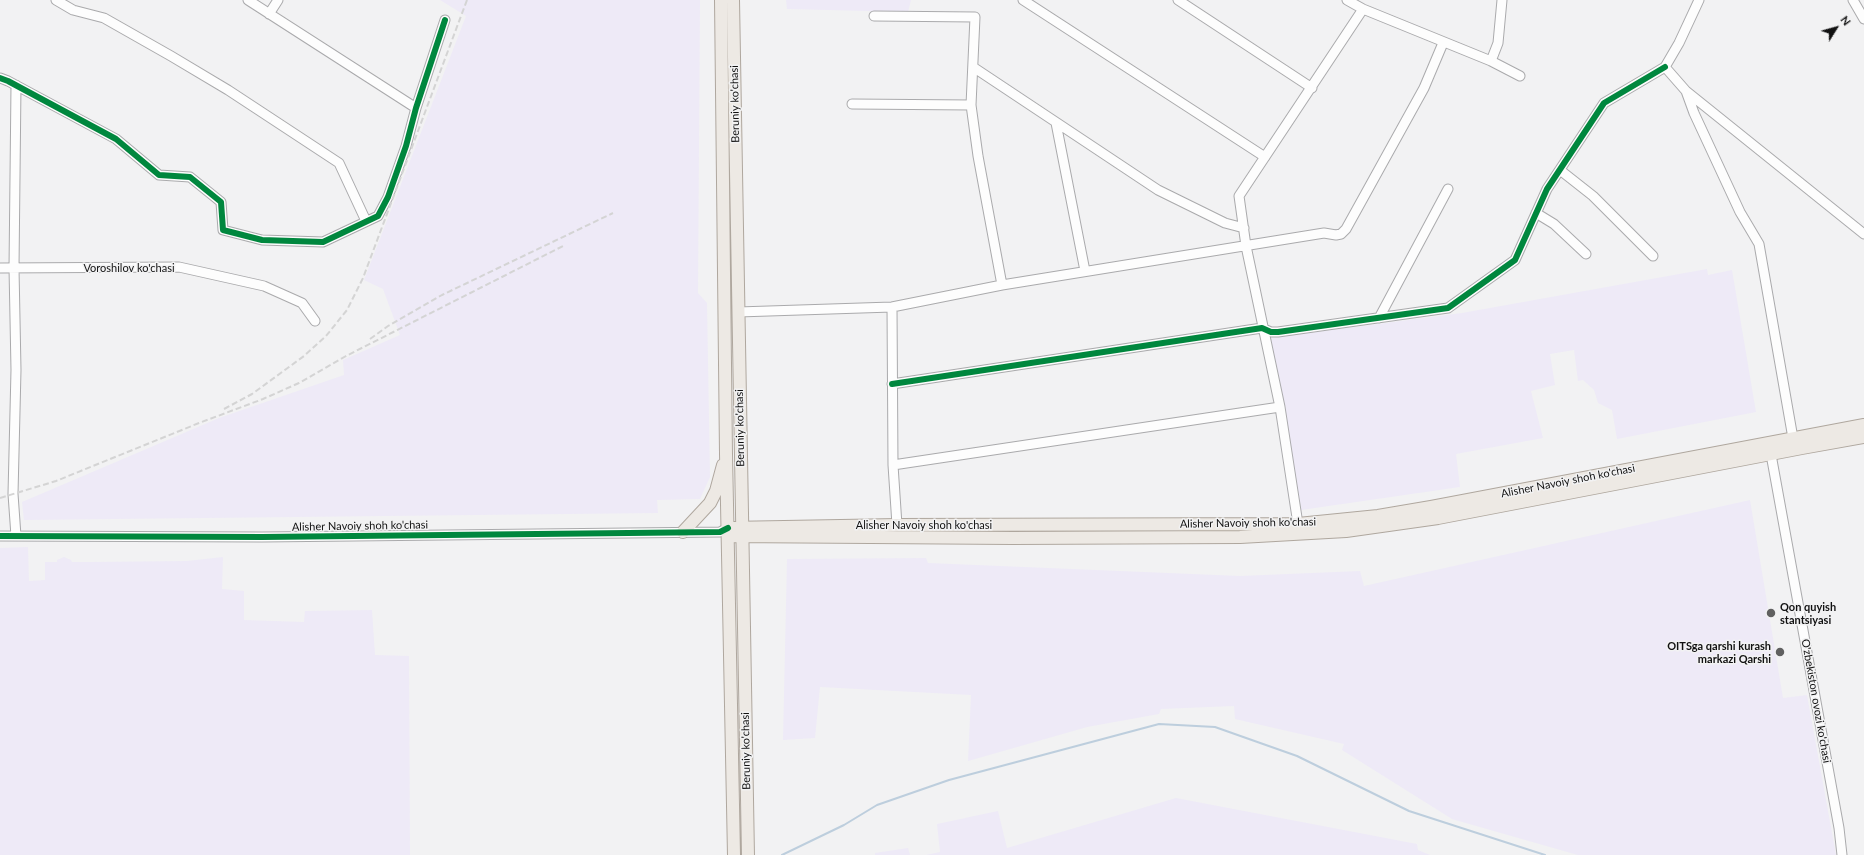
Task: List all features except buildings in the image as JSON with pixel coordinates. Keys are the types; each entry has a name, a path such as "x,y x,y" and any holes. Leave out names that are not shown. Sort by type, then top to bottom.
{"main road":[{"name":"Beruniy ko'chasi","path":"721,0 726,532 734,855"},
{"name":"Beruniy ko'chasi","path":"734,0 748,855"},
{"name":"Alisher Navoiy shoh ko'chasi","path":"1793,444 1864,424"},
{"name":"Alisher Navoiy shoh ko'chasi","path":"742,532 898,524 1298,524 1378,516 1793,444 1864,437"},
{"name":"Alisher Navoiy shoh ko'chasi","path":"726,532 1240,537 1346,531 1438,518 1770,448"},
{"path":"683,532 710,503 716,491 726,454"}],"street":[{"path":"56,0 73,10 104,18 171,56 228,90 339,163 366,221"},
{"path":"248,0 416,108"},
{"path":"269,14 278,0"},
{"path":"1023,0 1265,157"},
{"path":"1178,0 1312,88"},
{"path":"1347,0 1363,9 1443,43 1491,61 1520,76"},
{"path":"1491,61 1498,44 1502,0"},
{"path":"892,384 1262,328 1271,332 1278,332 1448,308 1515,260 1547,189 1604,103 1665,67 1679,43 1699,0"},
{"path":"1853,0 1864,20"},
{"path":"1298,524 1280,407 1262,328 1246,246 1240,196 1363,9"},
{"path":"874,16 975,17 971,105 978,156 1002,285"},
{"path":"0,78 16,85 116,139 159,175 190,177 221,202 223,230 262,240 323,242 378,216 388,197 406,146 416,108 445,20"},
{"path":"738,312 892,307 1002,285 1324,232 1336,235 1346,229 1424,88 1443,43"},
{"path":"973,67 1158,190 1225,223 1244,228"},
{"path":"1665,67 1686,91 1864,234"},
{"path":"16,85 14,268 16,370 13,494 16,536"},
{"path":"1686,91 1694,113 1740,212 1759,244 1793,444"},
{"path":"852,104 971,105"},
{"path":"1056,123 1085,272"},
{"path":"1560,170 1593,196 1653,256"},
{"path":"1379,318 1448,189"},
{"path":"1536,213 1554,224 1586,254"},
{"name":"Voroshilov ko'chasi","path":"0,268 179,267 264,286 302,303 315,321"},
{"path":"892,307 893,465 898,524"},
{"path":"893,465 1280,407"},
{"name":"O'zbekiston ovozi ko'chasi","path":"1770,448 1839,828 1842,855"},
{"name":"Alisher Navoiy shoh ko'chasi","path":"0,536 262,537 726,532"}],"shaded area":[{"path":"440,0 700,0 698,293 707,303 710,477 700,499 657,500 658,513 24,520 22,502 219,418 344,375 343,360 400,335 383,289 364,280 466,16"},
{"path":"786,0 911,0 908,12 787,9"},
{"path":"1707,269 1708,275 1732,270 1756,412 1617,439 1612,410 1598,403 1594,390 1583,380 1578,381 1574,350 1550,354 1555,385 1531,391 1543,438 1456,454 1460,487 1301,510 1271,338 1462,313"},
{"path":"1750,500 1783,698 1807,695 1836,855 1578,855 1452,819 1342,750 1344,744 1235,719 1234,706 1161,709 1159,714 1087,727 968,761 971,695 820,687 815,738 783,740 787,559 926,558 928,563 1240,576 1360,571 1364,586"},
{"path":"28,547 29,581 45,580 45,562 57,562 57,560 64,557 72,562 90,562 187,561 223,557 222,589 244,591 244,620 304,622 305,611 372,610 375,655 409,656 410,855 0,855 0,548"},
{"path":"1176,798 1417,844 1418,850 1430,855 926,855 940,852 937,824 998,811 1007,848"},
{"path":"908,848 910,855 875,855 875,853"}],"waterway":[{"path":"782,855 844,825 877,805 949,780 1159,724 1215,727 1297,756 1409,811 1545,855"}],"railway":[{"path":"224,409 252,394 304,356 326,336 347,310 363,278 467,0"},
{"path":"370,339 388,326 442,295 613,213"},
{"path":"0,498 56,481 199,423 263,399 299,383 346,356 565,245"}],"cycle path":[{"path":"0,78 116,139 159,175 190,177 221,202 223,230 262,240 323,242 378,216 388,197 406,146 416,108 445,20"},
{"path":"892,384 1262,328 1271,332 1278,332 1448,308 1515,260 1547,189 1604,103 1665,67"},
{"path":"0,536 262,537 720,532 728,528"}],"place":[{"name":"Qon quyish stantsiyasi","path":"1771,613"},
{"name":"OITSga qarshi kurash markazi Qarshi","path":"1780,652"}]}
